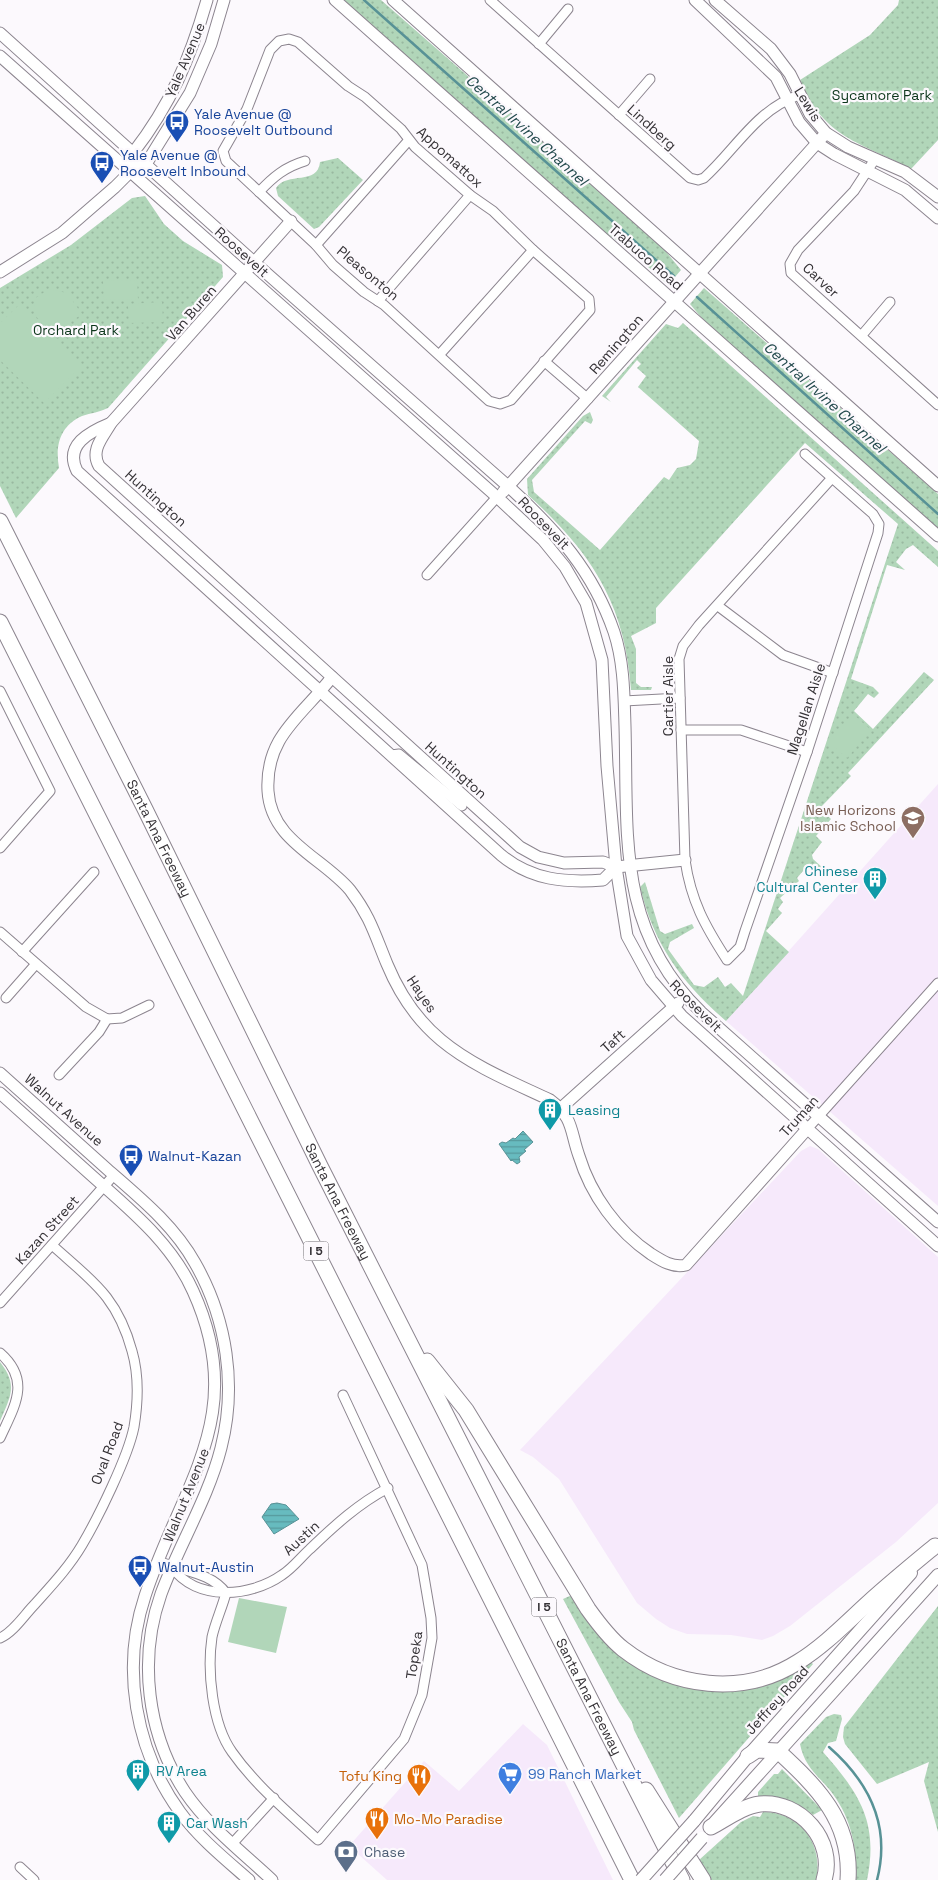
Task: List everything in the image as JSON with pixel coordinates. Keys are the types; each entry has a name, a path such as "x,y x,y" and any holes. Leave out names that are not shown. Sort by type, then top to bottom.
{"highway":[{"name":"Santa Ana Freeway","path":"0,521 406,1335 682,1880"},
{"name":"I 5","path":"0,622 632,1880"},
{"path":"406,1335 466,1410 588,1609 600,1625 622,1649 665,1674 692,1682 726,1684 756,1679 785,1669 827,1640 936,1544"},
{"path":"597,1711 702,1880"},
{"path":"748,1756 757,1750 778,1751 817,1788 831,1807 846,1850 848,1880"},
{"path":"706,1832 758,1804 774,1804 795,1811 812,1825 821,1840 826,1858 824,1880"}],"main road":[{"name":"Jeffrey Road","path":"641,1880 936,1544"},
{"path":"665,1880 778,1751 938,1575"}],"street":[{"name":"Yale Avenue","path":"130,172 133,153 160,115 181,78 207,0"},
{"name":"Yale Avenue","path":"146,164 190,93 211,44 224,0"},
{"name":"Trabuco Road","path":"335,0 938,536"},
{"name":"Trabuco Road","path":"393,0 938,486"},
{"name":"Lindberg","path":"491,0 684,174 698,180 710,173 760,117 787,99 799,95"},
{"name":"Lewis","path":"715,0 771,49 790,74 810,114 826,132 848,147 904,172 938,197"},
{"name":"Lewis","path":"699,1 776,77 799,122 817,143 834,154 905,190 938,218"},
{"path":"539,44 568,8"},
{"name":"Roosevelt","path":"0,33 255,263 509,487 535,511 579,561 600,599 614,634 620,661 624,701 629,866 638,909 650,941 670,976 686,997 818,1118 938,1222"},
{"name":"Appomattox","path":"223,156 225,145 247,109 270,50 274,44 285,39 298,42 348,86 365,97 470,195 493,211 533,250 586,295 590,304 590,310 544,361"},
{"name":"Roosevelt","path":"0,56 497,497 543,540 565,567 586,603 602,660 607,766 616,868 627,936 651,980 673,1007 938,1246"},
{"path":"620,115 650,80"},
{"name":"Remington","path":"427,575 497,497 509,487 673,301 826,132"},
{"path":"316,245 409,140"},
{"name":"Pleasonton","path":"223,156 226,161 316,245 333,265 364,292 378,300 440,354 489,401 500,404 512,399 544,361"},
{"name":"Carver","path":"875,158 854,191 798,250 790,264 793,277 802,282 938,404"},
{"path":"259,192 275,175 292,165 305,161"},
{"path":"0,272 62,233 115,188 130,172 146,164"},
{"path":"378,300 470,195"},
{"name":"Van Buren","path":"111,423 245,275 291,221"},
{"path":"440,354 533,250"},
{"path":"862,335 890,302"},
{"path":"544,361 588,399"},
{"name":"Huntington","path":"111,423 95,450 99,466 332,677 461,806 511,863 537,875 566,881 603,880 616,868"},
{"name":"Huntington","path":"111,423 84,436 75,447 73,458 78,471 391,755 520,847 538,857 564,863 603,862 616,868 685,860"},
{"path":"805,454 831,478"},
{"name":"Cartier Aisle","path":"728,960 702,922 688,880 685,860 679,659 683,646 831,478"},
{"name":"Magellan Aisle","path":"728,960 740,946 807,752 879,524 873,514 831,478"},
{"path":"718,606 783,655 833,673"},
{"name":"Hayes","path":"332,677 284,731 273,752 269,772 268,793 278,823 291,840 337,877 359,903 377,935 397,985 419,1019 442,1041 465,1057 550,1100 561,1108 573,1128 579,1158 599,1200 610,1216 641,1247 666,1262 681,1267"},
{"path":"0,692 50,791 0,848"},
{"path":"624,701 680,698"},
{"path":"681,730 740,730 807,752"},
{"path":"22,952 94,872"},
{"path":"0,932 86,1007 106,1019 122,1018 149,1005"},
{"path":"6,998 36,964"},
{"name":"Truman","path":"681,1267 691,1262 938,983"},
{"name":"Taft","path":"561,1108 686,997"},
{"path":"58,1075 99,1032 106,1019"},
{"name":"Walnut Avenue","path":"0,1073 114,1175 173,1232 194,1260 209,1291 221,1327 227,1362 229,1390 226,1428 212,1478 172,1567 159,1601 149,1646 149,1686 153,1715 163,1750 180,1784 204,1817 272,1880"},
{"name":"Walnut Avenue","path":"0,1093 104,1186 162,1242 179,1265 193,1291 203,1317 212,1356 214,1384 211,1424 199,1469 158,1561 139,1613 134,1648 134,1695 144,1739 157,1774 181,1813 201,1836 249,1880"},
{"name":"Kazan Street","path":"0,1303 114,1175"},
{"name":"Oval Road","path":"1,1638 62,1574 82,1545 120,1465 134,1427 137,1387 133,1354 126,1330 115,1307 104,1291 52,1245"},
{"path":"0,1353 12,1364 19,1388 16,1401 0,1438"},
{"name":"Topeka","path":"226,1593 212,1644 210,1659 214,1706 231,1750 251,1775 318,1840 404,1740 422,1694 432,1638 430,1609 422,1565 388,1488 343,1395"},
{"path":"211,1424 226,1428"},
{"name":"Austin","path":"226,1593 258,1586 282,1575 358,1505 388,1488"},
{"path":"158,1561 172,1567 184,1568 220,1585 226,1593"},
{"path":"232,1844 274,1798"},
{"path":"20,1867 34,1880"}],"shaded area":[{"path":"938,784 938,1206 726,1021"},
{"path":"810,1146 818,1149 938,1257 938,1503 896,1542 790,1626 773,1636 762,1640 731,1635 687,1634 670,1628 637,1603 559,1479 533,1457 520,1450 801,1151"},
{"path":"523,1724 547,1745 613,1880 387,1880 349,1846 424,1761 459,1791"}],"green space":[{"path":"343,0 381,0 663,248 681,270 668,285 623,244 605,233"},
{"name":"Sycamore Park","path":"899,0 938,0 938,140 911,169 860,145 832,127 820,115 800,80 870,35 898,5"},
{"path":"338,158 363,180 319,227 314,229 278,196 276,188 287,180 314,174 320,162"},
{"name":"Orchard Park","path":"145,196 164,224 183,241 222,265 223,277 108,408 82,416 69,425 64,431 59,444 59,468 16,518 0,486 0,288 71,245 132,198"},
{"path":"137,280 138,299 104,300 103,281"},
{"path":"704,288 938,494 938,531 705,322 690,304"},
{"path":"49,289 67,293 82,314 62,328 44,326 35,315 34,299"},
{"path":"162,302 163,322 129,323 128,304"},
{"path":"20,304 82,366 44,403 0,360 0,323"},
{"path":"683,323 938,551 938,567 913,545 906,549 896,562 905,570 887,565 851,679 873,687 879,693 874,698 868,694 854,711 873,729 924,672 934,680 848,773 851,776 820,808 831,819 816,836 822,842 812,855 813,859 824,869 820,874 811,866 805,873 803,871 797,878 799,881 780,898 783,902 778,909 782,913 766,931 789,952 726,1021 696,992 672,962 653,927 640,887 645,882 660,931 665,934 692,924 694,928 670,942 668,949 694,985 704,987 718,977 725,987 731,983 743,996 898,524 805,443 656,608 656,623 631,636 636,649 636,683 641,687 652,687 651,690 631,690 621,631 601,581 570,537 528,495 527,479 583,416 590,412 593,420 591,424 585,421 532,480 534,492 600,550 664,477 669,480 677,468 690,465 696,459 699,441 638,387 646,376 637,368 641,364 637,360 606,397 611,402 602,396 666,324 678,328"},
{"path":"853,714 871,730 847,758 828,742"},
{"path":"0,1362 9,1377 11,1391 0,1421"},
{"path":"572,1595 594,1628 694,1688 810,1662 813,1664 679,1818 634,1730 632,1722 619,1702 563,1599"},
{"path":"239,1598 287,1607 276,1653 228,1642"},
{"path":"938,1606 938,1832 924,1781 929,1762 877,1784 845,1744 843,1737 844,1727"},
{"path":"834,1714 841,1715 842,1719 836,1741 828,1743 823,1752 847,1781 863,1810 868,1825 870,1841 867,1880 856,1880 854,1843 843,1810 837,1799 804,1758 800,1744 826,1717"},
{"path":"782,1769 822,1810 813,1815 801,1806 788,1800 774,1797 758,1797 758,1792 774,1774 778,1774"},
{"path":"763,1812 776,1813 788,1818 806,1832 813,1843 816,1854 818,1867 816,1880 710,1880 699,1860 741,1822 753,1816 760,1817"}],"water":[{"path":"523,1131 533,1142 524,1150 526,1151 519,1157 520,1162 517,1164 511,1161 499,1144 502,1142 506,1143 513,1138 515,1139"},
{"path":"271,1504 286,1505 299,1519 274,1534 262,1517"}],"waterway":[{"name":"Central Irvine Channel","path":"364,0 674,276"},
{"name":"Central Irvine Channel","path":"697,297 938,514"},
{"path":"829,1747 855,1775 873,1806 879,1823 881,1841 881,1860 877,1880"}],"place":[{"name":"Yale Avenue @ Roosevelt Outbound","path":"177,143"},
{"name":"Yale Avenue @ Roosevelt Inbound","path":"102,184"},
{"name":"New Horizons Islamic School","path":"913,839"},
{"name":"Chinese Cultural Center","path":"875,900"},
{"name":"Leasing","path":"550,1131"},
{"name":"Walnut-Kazan","path":"131,1177"},
{"name":"Walnut-Austin","path":"140,1588"},
{"name":"RV Area","path":"138,1792"},
{"name":"99 Ranch Market","path":"510,1795"},
{"name":"Tofu King","path":"419,1797"},
{"name":"Mo-Mo Paradise","path":"377,1840"},
{"name":"Car Wash","path":"169,1844"},
{"name":"Chase","path":"346,1873"}]}
